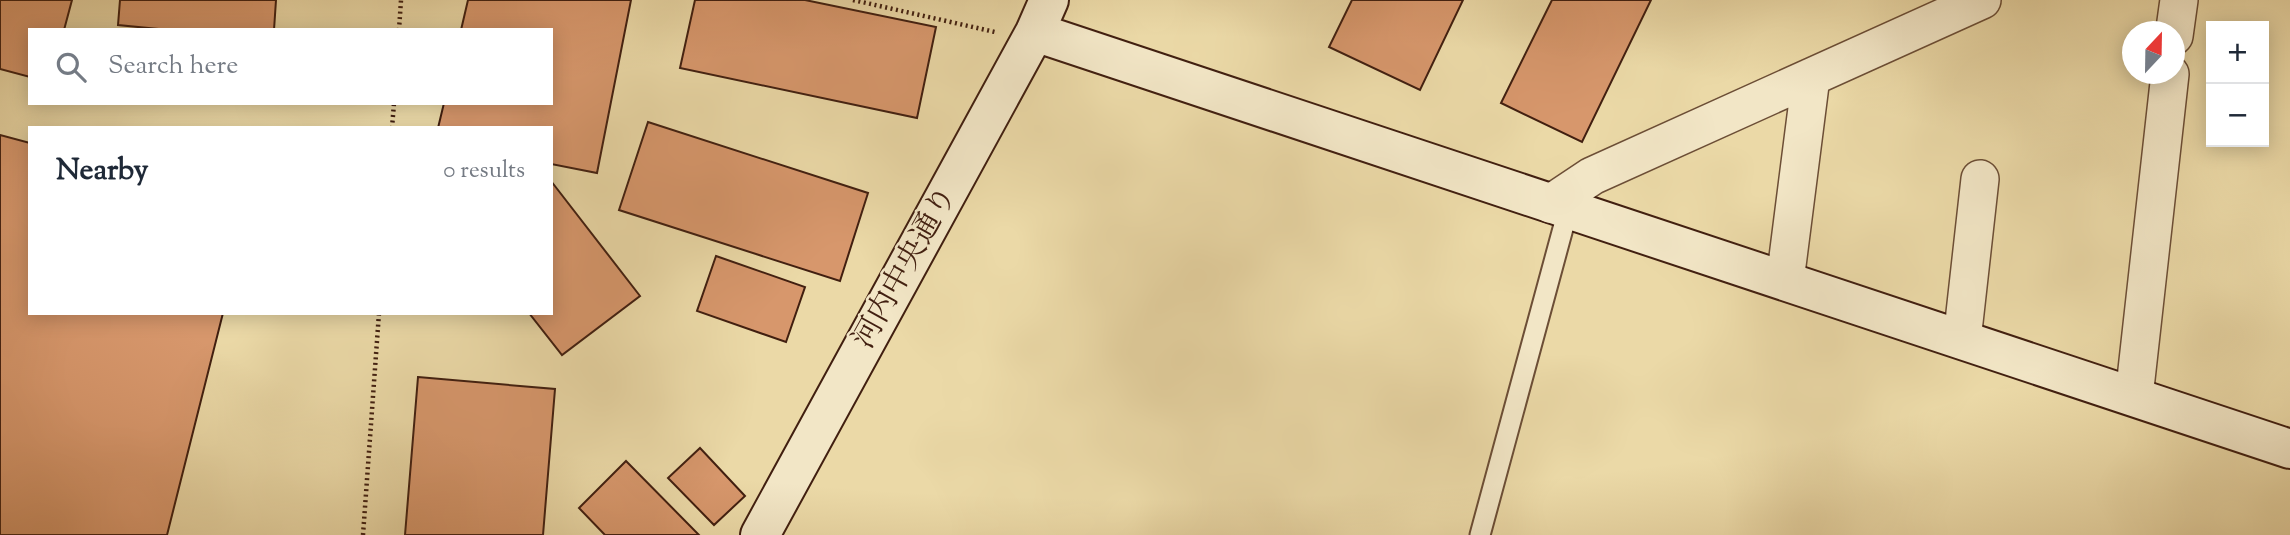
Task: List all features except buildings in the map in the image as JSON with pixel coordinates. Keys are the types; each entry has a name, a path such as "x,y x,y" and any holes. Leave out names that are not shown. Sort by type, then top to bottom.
{"street":[{"path":"1559,207 1592,176 1982,0"},
{"path":"2177,21 2179,0"},
{"path":"1034,32 2290,449"},
{"name":"河内中央通り","path":"760,535 1034,32"},
{"path":"1785,281 1811,77"},
{"path":"2134,397 2169,84"},
{"path":"1962,340 1980,180"}],"lane":[{"path":"1480,535 1559,207"}],"path":[{"path":"399,28 401,0"},
{"path":"853,0 1006,34 998,54 1034,32"},
{"path":"392,126 394,105"},
{"path":"363,535 379,315"}]}
